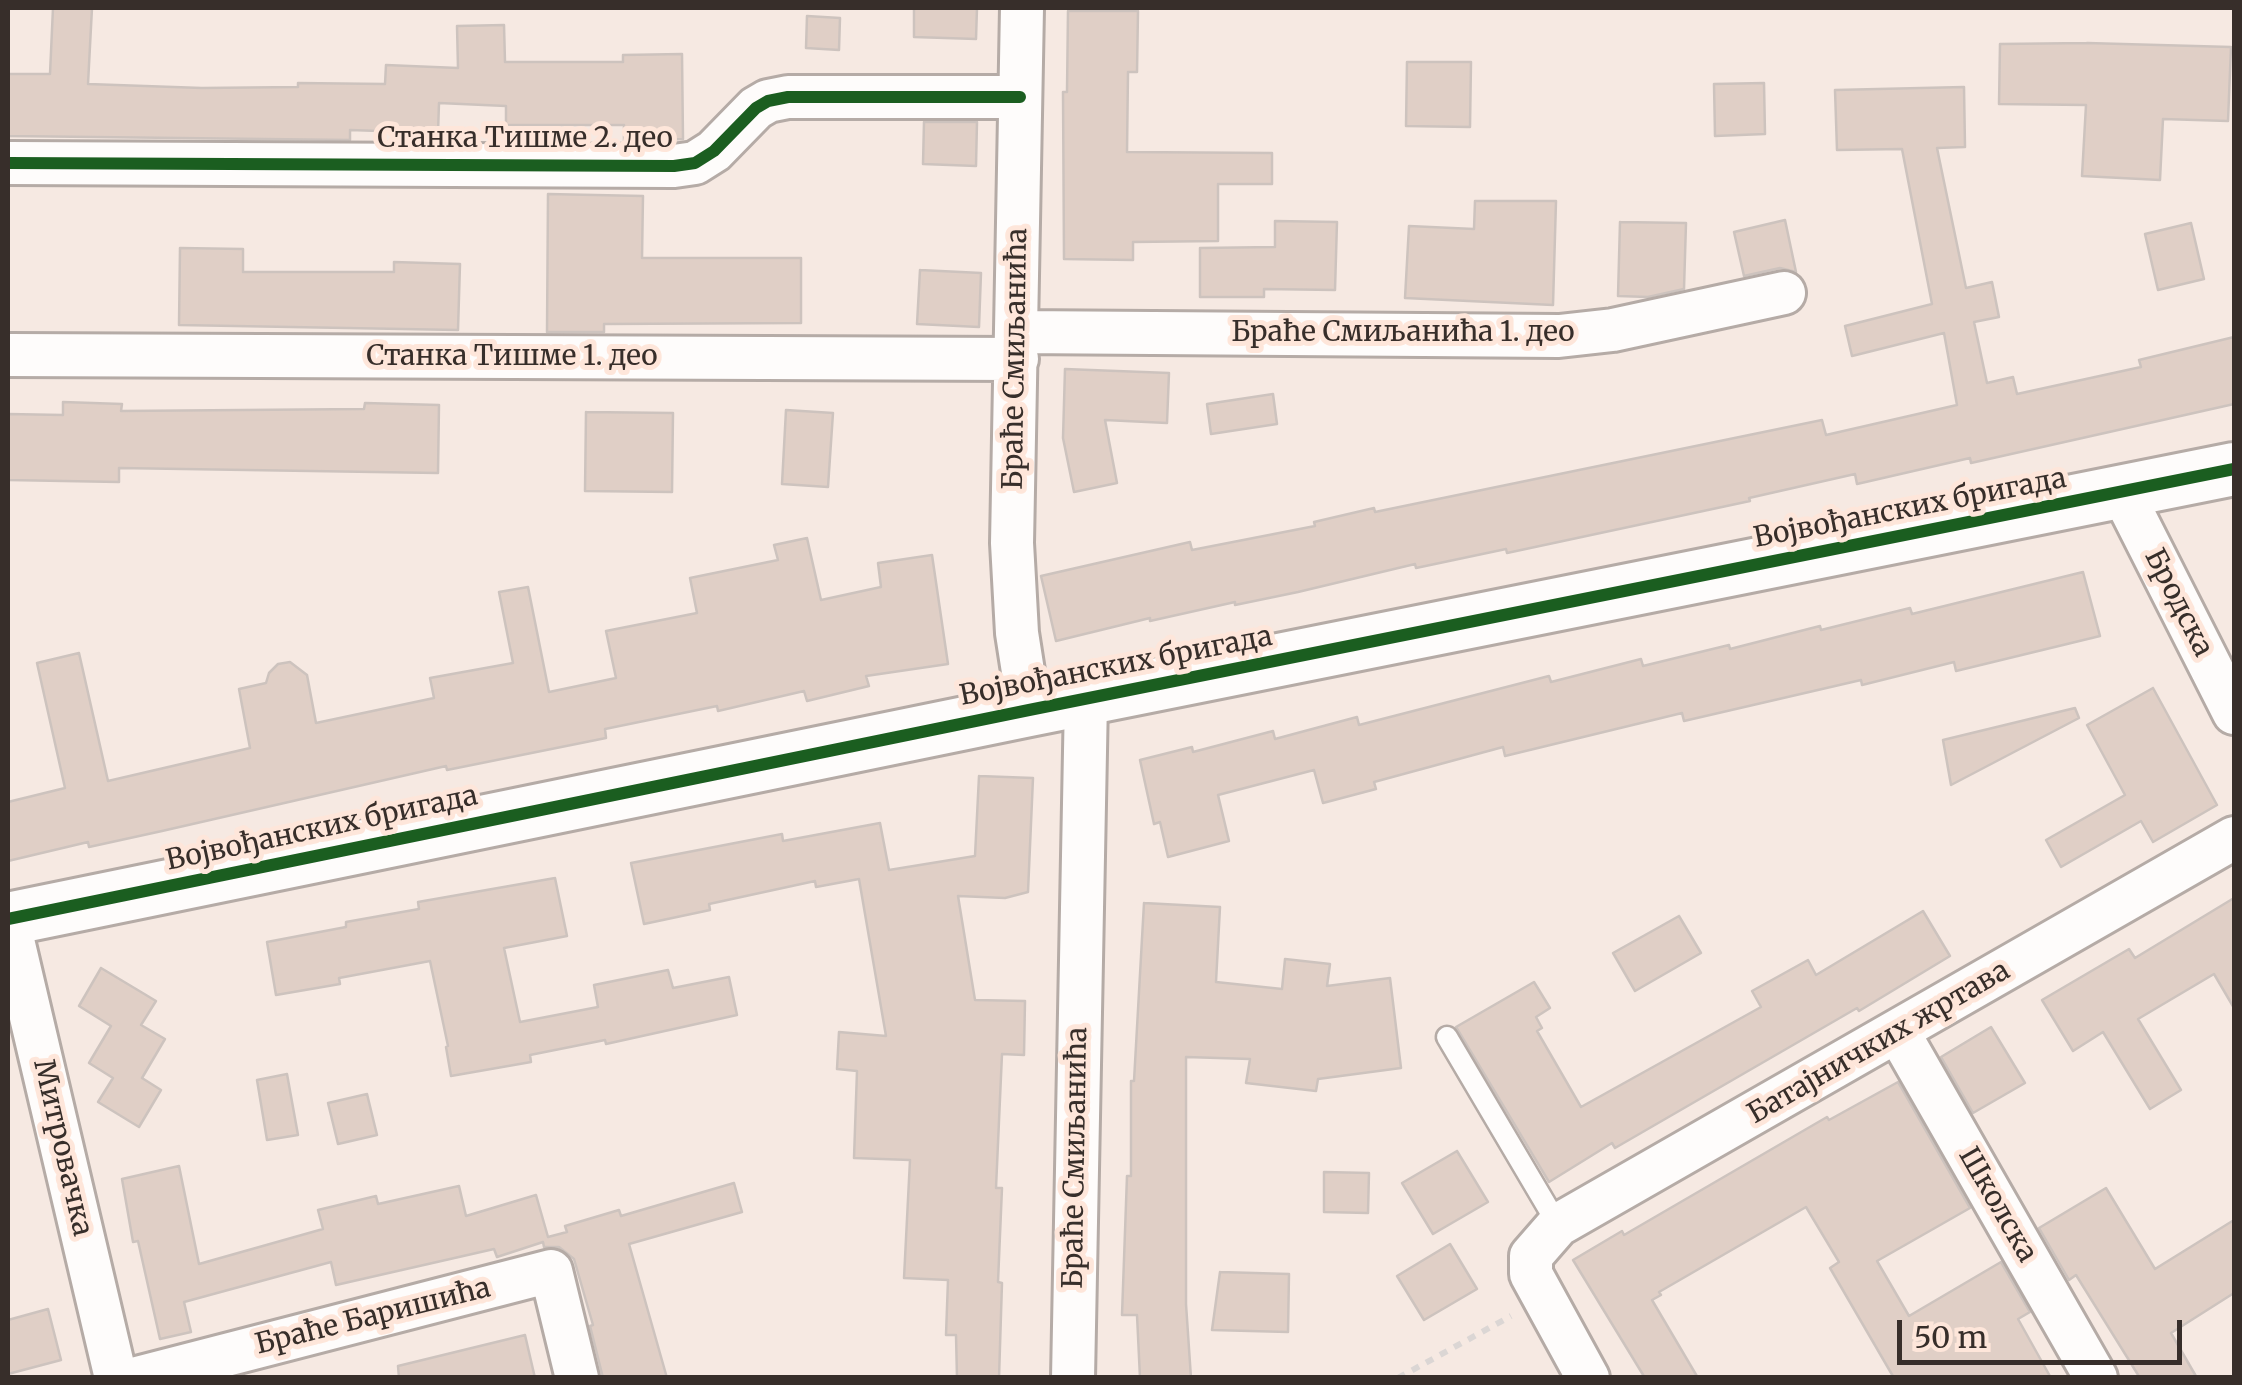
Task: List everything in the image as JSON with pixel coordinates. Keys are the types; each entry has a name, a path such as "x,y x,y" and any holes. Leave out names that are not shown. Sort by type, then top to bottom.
{"street":[{"name":"Браће Смиљанића","path":"1022,8 1012,543 1017,633 1029,710"},
{"name":"Станка Тишме 2. део","path":"8,163 674,166 695,163 714,151 756,108 788,97 1020,97"},
{"name":"Браће Смиљанића 1. део","path":"1017,346 1560,336 1613,330 1784,293"},
{"name":"Станка Тишме 1. део","path":"8,355 1017,346"},
{"name":"Војвођанских бригада","path":"8,919 2234,469"},
{"name":"Бродска","path":"2122,492 2234,713"},
{"name":"Браће Смиљанића","path":"1072,1378 1086,699"},
{"name":"Батајничких жртава","path":"1544,1241 2234,838"},
{"name":"Митровачка","path":"8,919 116,1378"},
{"name":"Школска","path":"1898,1032 2096,1378"},
{"path":"1544,1241 1531,1274 1588,1378"},
{"name":"Браће Баришића","path":"137,1378 551,1271 577,1378"}],"lane":[{"path":"1447,1037 1544,1241"}],"path":[{"path":"1398,1378 1542,1298"}],"building":[{"path":"53,8 92,8 88,84 202,88 385,84 386,65 458,68 457,26 504,25 505,62 623,62 623,55 682,54 683,139 624,141 624,125 506,125 506,106 439,103 438,133 350,130 350,140 8,136 8,74 50,74"},
{"path":"914,8 977,8 976,39 914,37"},
{"path":"1068,11 1138,11 1137,72 1128,72 1127,152 1272,153 1272,184 1218,184 1218,241 1133,242 1133,260 1064,259 1063,92 1067,92"},
{"path":"807,16 840,18 839,50 806,48"},
{"path":"2000,44 2231,47 2228,121 2163,119 2160,180 2082,176 2086,105 1999,104"},
{"path":"1407,62 1471,62 1470,127 1406,126"},
{"path":"1764,83 1765,134 1715,136 1714,84"},
{"path":"1964,87 1965,147 1937,148 1966,288 1992,282 1999,317 1974,322 1987,383 2013,377 2017,394 2141,367 2139,360 2234,337 2234,404 1971,463 1970,458 1857,484 1855,474 1749,498 1750,501 1507,553 1506,549 1416,568 1415,564 1056,641 1041,576 1190,542 1192,550 1315,526 1314,522 1374,508 1375,512 1822,420 1826,435 1957,405 1944,333 1852,356 1845,326 1932,304 1902,149 1837,150 1835,90"},
{"path":"924,122 977,122 976,166 923,164"},
{"path":"548,194 643,196 642,258 801,258 801,323 604,324 604,332 547,332"},
{"path":"1475,201 1556,201 1553,305 1405,298 1409,226 1474,229"},
{"path":"1785,220 1796,272 1780,268 1744,276 1734,232"},
{"path":"1275,221 1337,222 1335,290 1264,289 1264,297 1200,297 1200,248 1275,247"},
{"path":"1620,222 1686,223 1684,289 1648,297 1618,296"},
{"path":"2191,223 2204,279 2158,290 2145,234"},
{"path":"180,248 243,249 243,272 394,272 394,262 460,264 458,330 179,325"},
{"path":"920,270 981,273 979,327 917,324"},
{"path":"1065,369 1169,373 1167,423 1105,420 1117,483 1074,492 1063,438"},
{"path":"1273,394 1277,424 1211,434 1207,404"},
{"path":"63,402 122,404 121,411 364,409 365,403 439,405 438,473 119,468 119,482 8,480 8,414 63,415"},
{"path":"786,410 833,413 828,487 782,484"},
{"path":"586,412 673,413 672,492 585,491"},
{"path":"807,538 821,600 881,587 878,563 932,555 948,664 866,676 869,686 807,701 804,691 718,711 717,706 605,729 606,738 447,770 446,766 89,847 88,842 8,861 8,802 65,788 37,663 79,653 108,781 250,748 239,689 266,683 278,664 290,662 307,675 316,723 434,698 430,678 513,663 499,592 528,587 549,692 616,678 606,631 697,613 690,578 778,560 774,545"},
{"path":"2083,572 2100,636 1956,671 1954,662 1684,721 1682,713 1505,756 1503,747 1374,782 1376,789 1323,803 1314,770 1218,795 1229,841 1168,857 1160,822 1154,824 1140,760 1192,747 1193,752 1273,731 1275,739 1357,717 1359,725 1549,676 1551,682 1641,659 1643,666 1910,608 1912,614"},
{"path":"2153,688 2217,805 2153,842 2141,821 2061,867 2046,840 2125,795 2087,725"},
{"path":"2075,708 2079,718 1951,785 1943,740"},
{"path":"979,776 1033,778 1028,892 1005,898 958,896 975,1000 1025,1001 1024,1055 1002,1054 996,1188 1002,1188 999,1378 957,1378 956,1335 946,1335 948,1280 904,1278 910,1160 854,1158 857,1071 837,1069 839,1032 886,1036 859,879 816,887 815,881 709,904 710,910 644,924 631,863 782,834 783,841 880,823 889,870 975,856"},
{"path":"555,878 567,936 504,948 520,1022 598,1007 594,985 668,970 673,988 729,977 737,1015 606,1044 605,1040 530,1055 531,1062 451,1076 430,961 339,978 340,984 276,995 267,942 419,909 418,902"},
{"path":"2234,898 2234,1008 2214,974 2138,1019 2181,1090 2150,1109 2103,1032 2073,1051 2042,1000 2129,949 2135,958"},
{"path":"1144,903 1220,907 1216,982 1282,989 1285,959 1330,964 1327,986 1390,978 1401,1068 1318,1079 1316,1091 1246,1083 1250,1059 1186,1057 1186,1304 1191,1378 1140,1378 1137,1315 1122,1315 1127,1176 1131,1176 1131,1081"},
{"path":"1923,911 1950,956 1859,1011 1857,1008 1615,1148 1612,1143 1549,1182 1456,1027 1534,982 1550,1008 1536,1017 1542,1028 1537,1031 1581,1107 1761,1007 1752,991 1808,960 1816,975"},
{"path":"1679,916 1701,953 1635,991 1613,953"},
{"path":"101,968 156,1001 141,1025 165,1039 142,1078 161,1090 139,1127 98,1102 113,1078 89,1063 111,1026 79,1006"},
{"path":"1991,1027 2025,1083 1973,1113 1941,1057"},
{"path":"287,1074 298,1135 267,1140 257,1080"},
{"path":"1898,1082 1970,1208 1877,1261 1909,1316 2001,1262 2030,1312 2018,1319 2051,1378 1894,1378 1830,1268 1839,1262 1806,1207 1659,1292 1661,1295 1652,1300 1698,1378 1645,1378 1573,1260 1622,1231 1624,1235 1827,1117 1829,1120"},
{"path":"367,1094 377,1135 338,1144 328,1103"},
{"path":"1457,1151 1488,1202 1433,1234 1402,1183"},
{"path":"179,1166 199,1264 323,1229 318,1210 376,1196 378,1204 459,1186 466,1216 536,1195 548,1237 567,1232 565,1226 619,1210 621,1216 734,1183 742,1212 629,1244 667,1378 603,1378 574,1259 559,1247 544,1247 543,1242 497,1257 494,1249 336,1285 331,1262 184,1302 191,1332 160,1339 138,1241 133,1242 122,1179"},
{"path":"1324,1172 1369,1173 1368,1213 1324,1212"},
{"path":"2106,1188 2155,1269 2234,1220 2234,1293 2171,1333 2197,1378 2140,1378 2076,1275 2069,1280 2039,1228"},
{"path":"1450,1244 1477,1289 1424,1320 1397,1276"},
{"path":"1220,1272 1289,1274 1288,1332 1212,1330"},
{"path":"48,1309 61,1360 8,1374 8,1320"},
{"path":"525,1335 535,1378 399,1378 398,1366"}],"cycle path":[{"path":"8,163 674,166 695,163 714,151 756,108 788,97 1020,97"},
{"path":"8,919 2234,469"}]}
